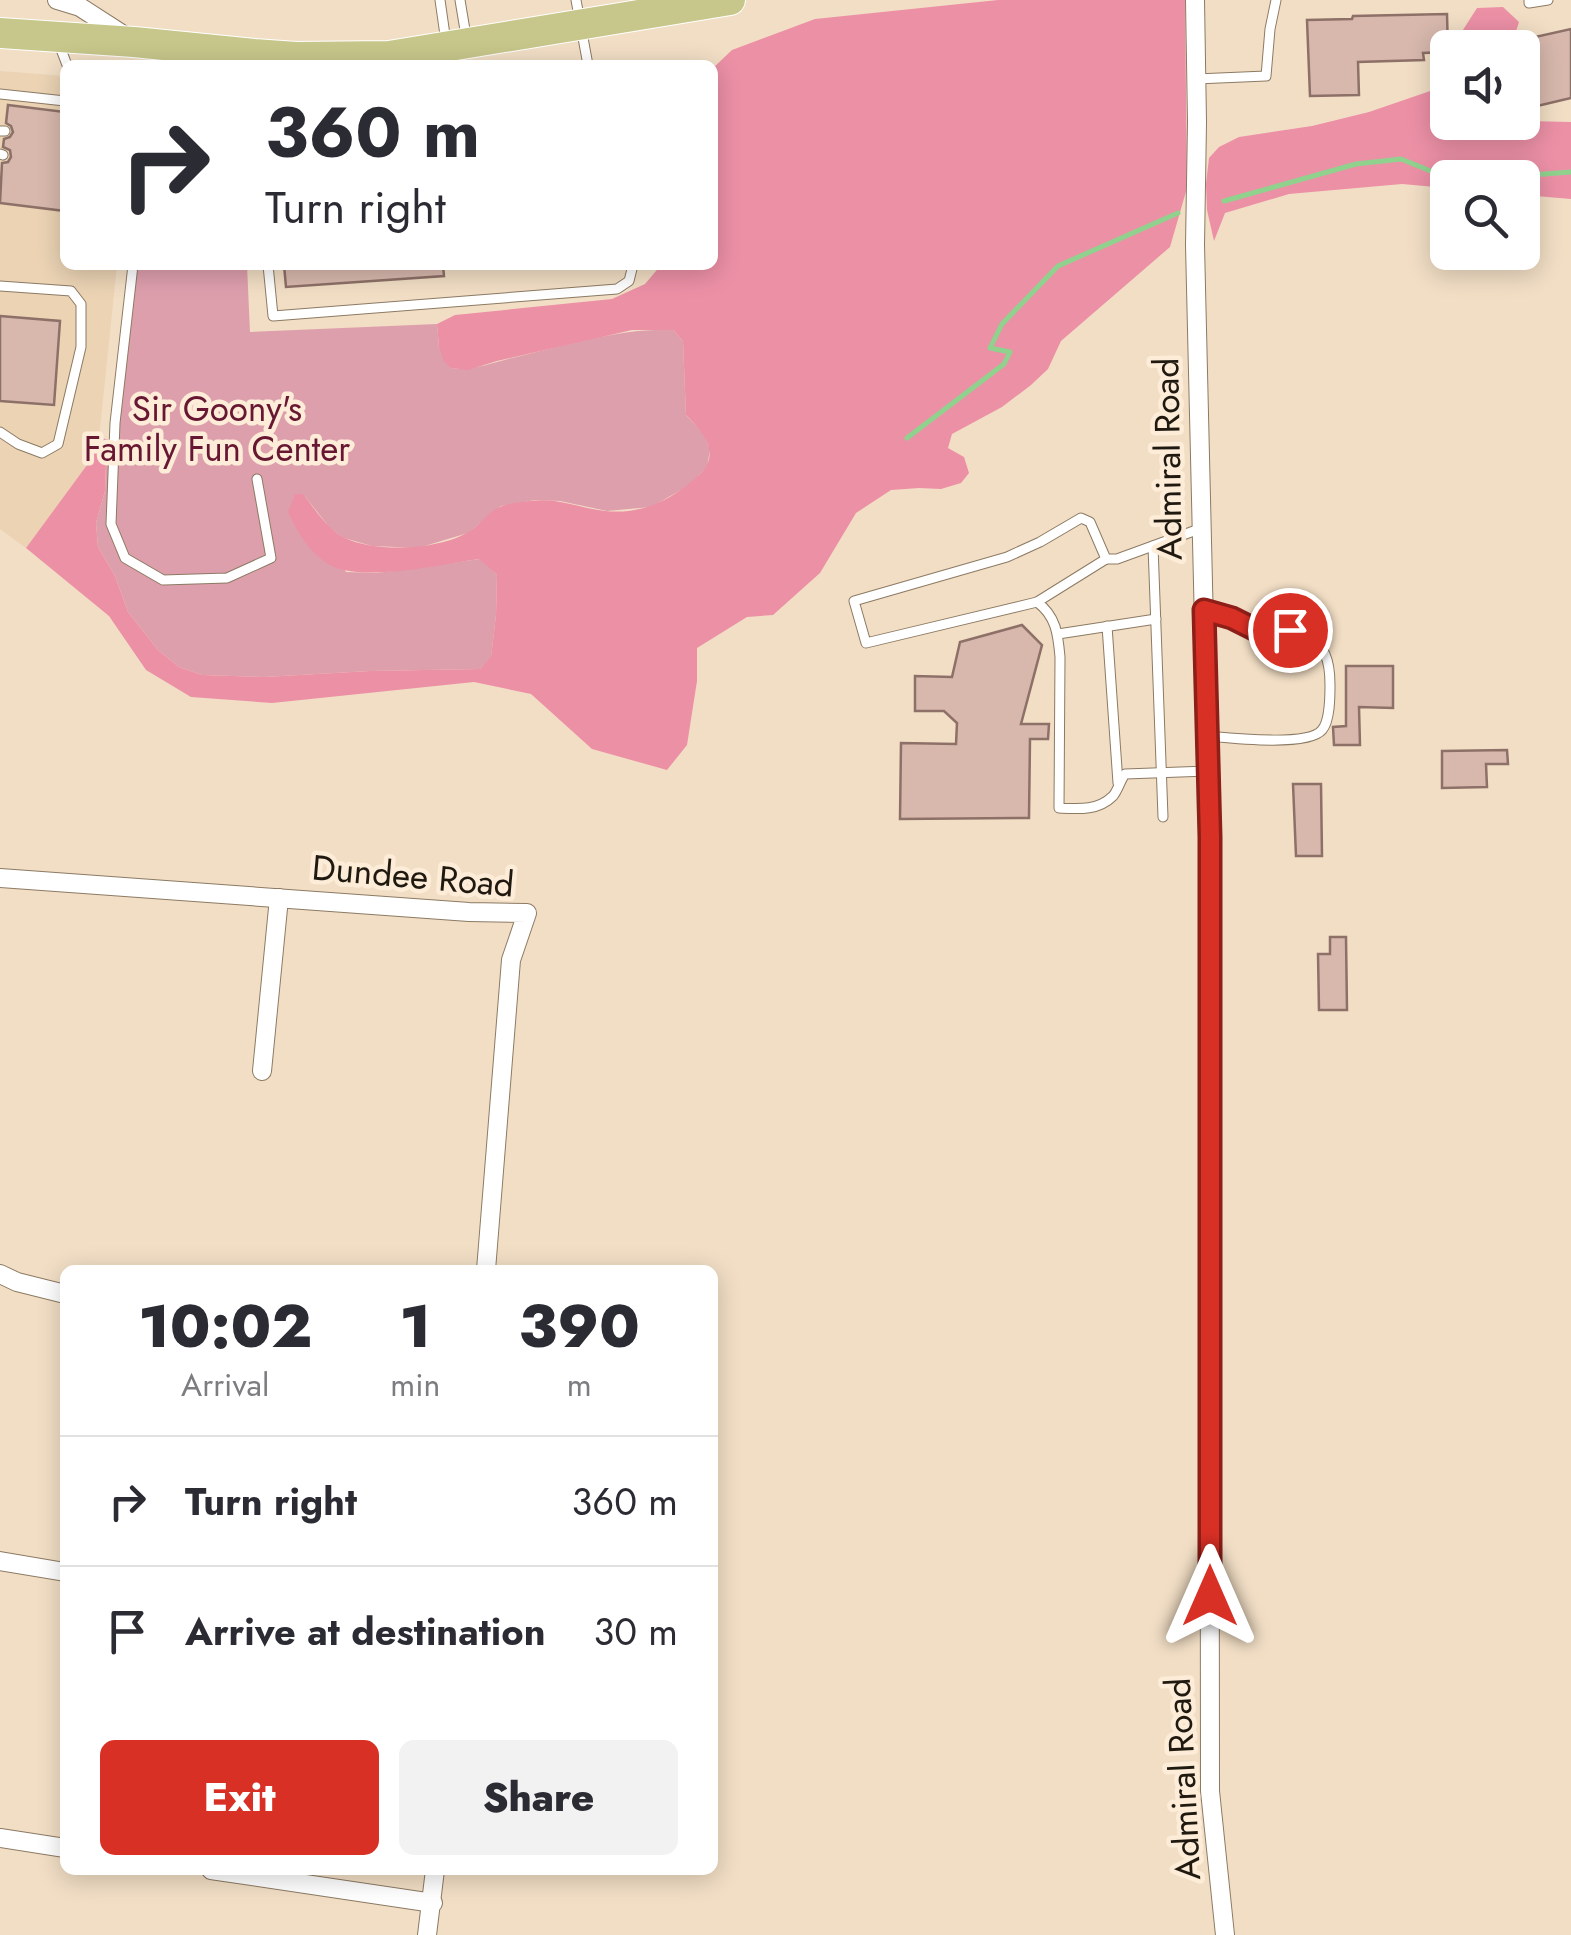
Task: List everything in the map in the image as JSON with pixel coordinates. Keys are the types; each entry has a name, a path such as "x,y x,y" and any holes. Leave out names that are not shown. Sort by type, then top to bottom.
{"main road":[{"path":"0,32 62,51 140,49 254,60 389,56 457,46 579,13 724,1"}],"street":[{"path":"57,0 80,7 140,49"},
{"name":"Admiral Road","path":"1195,0 1195,245 1208,771 1210,1791 1225,1935"},
{"name":"Dundee Road","path":"0,878 527,913 511,960 486,1265"},
{"path":"262,1071 278,898"},
{"path":"0,1274 60,1293"},
{"path":"0,1561 60,1571"},
{"path":"0,1838 60,1847"},
{"path":"245,1875 433,1903"},
{"path":"427,1935 435,1875"}],"lane":[{"path":"440,0 457,46"},
{"path":"457,46 460,0"},
{"path":"1196,79 1266,76 1276,0"},
{"path":"1529,0 1548,0"},
{"path":"579,13 587,60"},
{"path":"0,94 60,100"},
{"path":"132,270 115,423 111,524 125,558 163,580 227,578 270,558 258,479"},
{"path":"269,270 274,316 616,289 629,281 632,270"},
{"path":"0,286 70,292 80,304 80,348 58,444 42,453 0,432"},
{"path":"1106,559 1090,522 1082,518 1008,557 854,600 866,643 1037,602 1106,559 1117,560 1202,528"},
{"path":"1153,546 1164,817"},
{"path":"1037,602 1049,611 1058,634 1059,808 1089,809 1103,804 1116,794 1125,774 1208,771"},
{"path":"1204,610 1254,629 1305,632 1326,654 1330,686 1327,718 1317,734 1303,739 1268,740 1207,736"},
{"path":"1058,634 1156,619"},
{"path":"1108,626 1118,787"}],"shaded area":[{"path":"998,0 1185,0 1187,188 1170,247 1061,341 1048,369 1031,385 1002,407 952,434 948,448 964,457 969,473 961,483 941,489 891,490 856,513 820,573 773,615 747,617 697,648 697,681 687,745 667,770 592,749 531,694 474,682 272,703 191,697 146,670 109,616 26,548 87,465 99,438 106,464 105,491 96,523 98,547 115,576 128,612 158,650 179,667 202,675 264,677 480,669 491,657 497,575 479,559 399,571 339,569 319,557 299,533 288,512 295,494 303,494 327,524 345,538 374,546 408,547 458,537 496,509 511,504 549,500 619,512 645,508 680,490 701,473 707,465 709,450 703,435 686,415 683,341 673,330 632,330 468,370 451,368 444,361 437,324 455,315 612,299 645,284 657,270 718,270 718,63 732,50 815,19"},
{"path":"1503,7 1519,22 1516,30 1463,30 1477,8"},
{"path":"0,71 60,76 60,270 116,270 99,438 87,465 26,548 0,529"},
{"path":"1430,91 1430,140 1540,140 1540,121 1571,122 1571,199 1540,196 1540,160 1430,160 1430,186 1402,184 1289,194 1225,213 1214,241 1206,184 1209,158 1219,147 1239,137 1369,112"}],"green space":[{"name":"Sir Goony's Family Fun Center","path":"137,270 247,270 250,332 437,324 439,347 451,368 482,366 612,335 673,330 683,341 686,415 704,434 710,450 707,467 688,486 651,507 607,511 535,500 501,506 468,533 418,548 372,546 344,538 330,528 303,494 346,572 377,573 480,559 497,575 491,658 480,669 264,677 202,675 179,667 158,650 128,612 115,576 98,547 96,523 105,491 106,464 99,438 113,440"}],"building":[{"path":"1447,14 1447,30 1430,30 1430,53 1423,53 1424,60 1358,62 1359,95 1310,96 1307,20"},
{"path":"1571,29 1571,98 1540,105 1540,36"},
{"path":"8,105 60,111 60,210 0,203 2,163 11,157 10,150 3,147 4,139 13,132 6,123"},
{"path":"284,270 443,270 444,276 286,287"},
{"path":"0,316 60,321 54,405 0,401"},
{"path":"1022,625 1042,645 1021,724 1049,724 1048,739 1030,739 1029,818 900,819 901,743 956,744 957,723 944,711 915,711 915,676 952,677 960,642"},
{"path":"1346,666 1393,666 1393,708 1359,707 1360,745 1334,745 1333,727 1346,726"},
{"path":"1507,750 1508,764 1486,764 1487,787 1442,788 1442,751"},
{"path":"1293,784 1321,784 1322,856 1296,856"},
{"path":"1330,937 1346,937 1347,1010 1319,1010 1318,954 1330,954"}],"waterway":[{"path":"1224,201 1356,164 1401,159 1430,171"},
{"path":"1540,174 1571,172"},
{"path":"907,438 1004,364 1010,352 990,348 1002,324 1058,266 1178,213"}],"route":[{"path":"1210,1596 1210,837 1204,610 1254,629 1290,630"}]}
